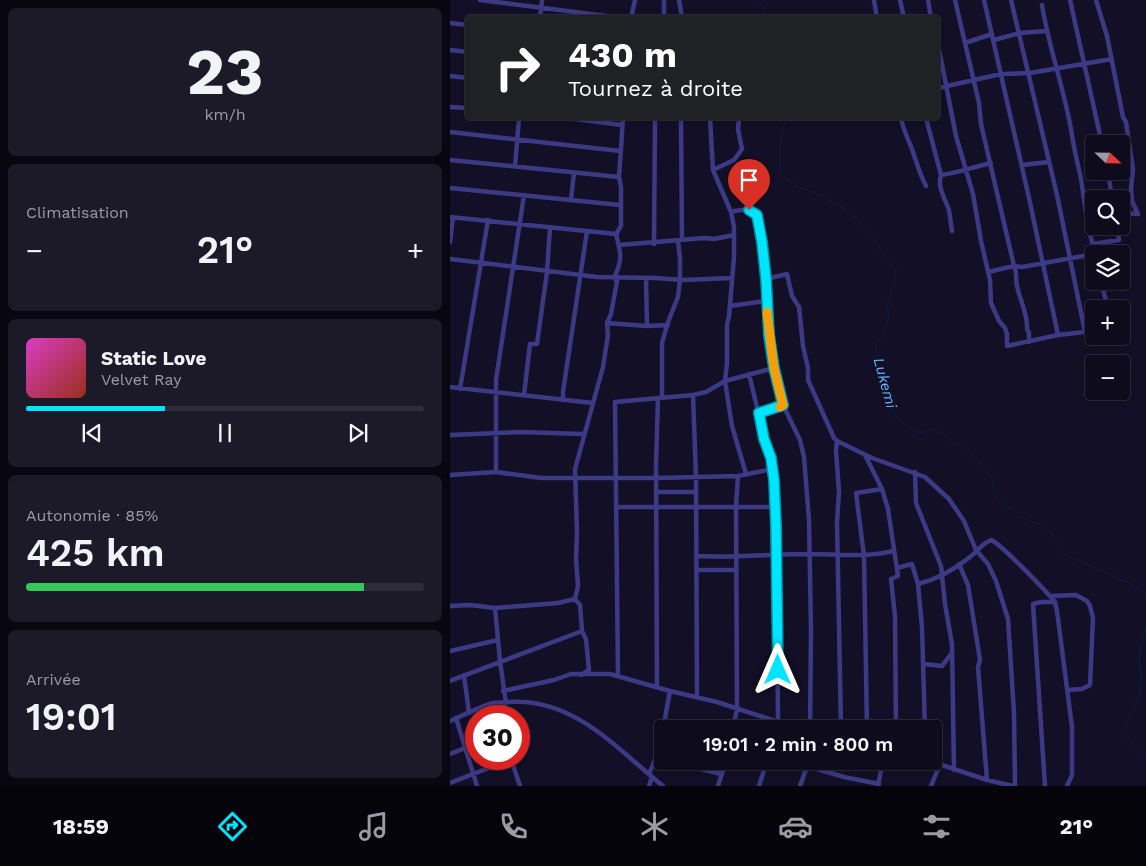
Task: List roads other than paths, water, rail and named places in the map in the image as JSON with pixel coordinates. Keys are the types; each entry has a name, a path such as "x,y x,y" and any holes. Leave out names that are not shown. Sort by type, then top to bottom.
{"street":[{"path":"480,0 541,7 582,15"},
{"path":"540,15 542,0"},
{"path":"632,15 635,0"},
{"path":"664,0 664,15"},
{"path":"679,0 682,15"},
{"path":"874,0 876,15"},
{"path":"900,0 903,15"},
{"path":"928,0 930,15"},
{"path":"955,0 1014,266 1018,276 1017,287 1028,322 1029,342"},
{"path":"984,0 1058,335"},
{"path":"940,53 956,136 966,168 970,190 973,194 992,289 991,302 999,321 1005,328 1007,346 1058,335 1085,332 1030,73 1012,0"},
{"path":"1070,0 1100,135"},
{"path":"1096,0 1107,36 1132,156 1132,201 1138,214 1130,214"},
{"path":"1042,5 1046,31 1072,133 1092,244 1119,240 1118,235"},
{"path":"450,23 465,25"},
{"path":"965,43 993,37 1046,31"},
{"path":"450,50 465,52"},
{"path":"940,88 1001,74 1030,73 1112,59"},
{"path":"450,76 465,78"},
{"path":"450,107 465,108"},
{"path":"515,166 519,120"},
{"path":"583,120 622,125"},
{"path":"614,278 620,265 621,254 616,234 620,226 621,187 619,177 622,120"},
{"path":"654,244 655,120"},
{"path":"657,687 656,478 662,344 678,297 680,280 681,120"},
{"path":"710,120 713,170 731,212 734,236 725,380 732,426 746,474"},
{"path":"713,170 734,160 742,149 738,129 739,120"},
{"path":"901,120 906,139 912,149 920,175 926,186"},
{"path":"927,120 941,175 940,188 948,210 952,231"},
{"path":"450,132 620,151"},
{"path":"450,160 619,177"},
{"path":"1022,166 1049,162"},
{"path":"941,175 957,173 966,168 991,163"},
{"path":"571,199 574,173"},
{"path":"450,188 620,205"},
{"path":"496,472 495,392 524,195"},
{"path":"731,212 742,209 749,210 757,215 762,242 766,301 774,368 783,405 800,440 804,457 808,495 810,720"},
{"path":"450,242 452,217 616,234"},
{"path":"460,389 488,220"},
{"path":"524,395 530,344 537,344 547,272 550,227"},
{"path":"563,400 587,230"},
{"path":"619,245 654,244 704,238 714,240 734,236"},
{"path":"988,272 1014,266 1022,267 1085,256"},
{"path":"450,259 581,276 680,280 731,278"},
{"path":"766,279 787,274 792,296 799,307 808,380 837,441 841,720"},
{"path":"575,599 578,586 575,469 603,367 608,335 607,324 611,314 617,281 614,278"},
{"path":"646,278 647,326"},
{"path":"730,306 766,301"},
{"path":"607,324 668,325"},
{"path":"618,676 615,402 693,395 706,392 725,380 774,368"},
{"path":"749,374 773,469 778,720"},
{"path":"450,387 593,403"},
{"path":"693,395 696,477 697,697"},
{"path":"759,413 783,405"},
{"path":"450,434 542,432 584,434"},
{"path":"837,441 865,454 924,476 949,500 964,521 976,550 988,564 996,581 1008,619 1014,713 1014,786 986,780 942,765"},
{"path":"865,454 882,489 888,508 898,576 891,579 895,616 896,720"},
{"path":"450,475 496,472 541,478 656,478 738,476 773,469"},
{"path":"915,472 916,502 936,553 942,576 952,652 954,770"},
{"path":"735,720 737,709 736,506 738,476"},
{"path":"867,720 864,556 856,493 882,489"},
{"path":"656,492 696,492"},
{"path":"616,507 774,507"},
{"path":"918,584 934,580 957,568 959,564 991,540 996,542 1055,602 1070,706 1072,775 1067,786"},
{"path":"697,556 809,554 864,556 893,551"},
{"path":"896,568 912,564 918,584 924,664 925,720"},
{"path":"959,564 968,585 980,660 978,667 986,780"},
{"path":"697,570 737,570"},
{"path":"1050,596 1080,596 1087,601 1093,618 1090,685 1082,689 1067,690"},
{"path":"450,606 470,605 495,608 558,603 575,599"},
{"path":"575,599 580,605 582,631 586,639 589,670 582,675"},
{"path":"1045,786 1033,604 1055,602"},
{"path":"495,608 506,703"},
{"path":"450,681 582,631"},
{"path":"450,651 498,640"},
{"path":"924,664 942,666 952,652"},
{"path":"504,691 547,682 571,674 610,674 697,697 772,720"},
{"path":"464,675 468,705"},
{"path":"665,720 670,691"},
{"path":"489,705 521,701 558,709 580,719 612,741 663,786"},
{"path":"450,720 465,715"},
{"path":"450,754 465,748 456,718"},
{"path":"649,786 654,763"},
{"path":"472,770 477,786"},
{"path":"450,784 485,770"},
{"path":"515,770 520,786"},
{"path":"705,770 721,774"},
{"path":"718,786 723,770"},
{"path":"759,786 764,770"},
{"path":"800,786 806,770"},
{"path":"825,770 878,785 881,770"},
{"path":"931,786 938,770"}],"waterway":[{"name":"Lukemi","path":"759,0 766,15"},
{"name":"Lukemi","path":"786,120 781,138 780,174 796,186 824,196 857,218 896,270 894,285 887,305 889,315 886,328 876,346 876,361 884,380 888,401 895,416 910,429 921,433 929,429 942,434 976,458 993,478 993,488 1001,503 1014,510 1019,516 1042,526 1050,532 1062,553 1129,583 1146,593"},
{"name":"Lukemi","path":"1146,630 1143,636 1139,660 1142,679 1139,697 1124,728 1133,744 1146,757"}]}
